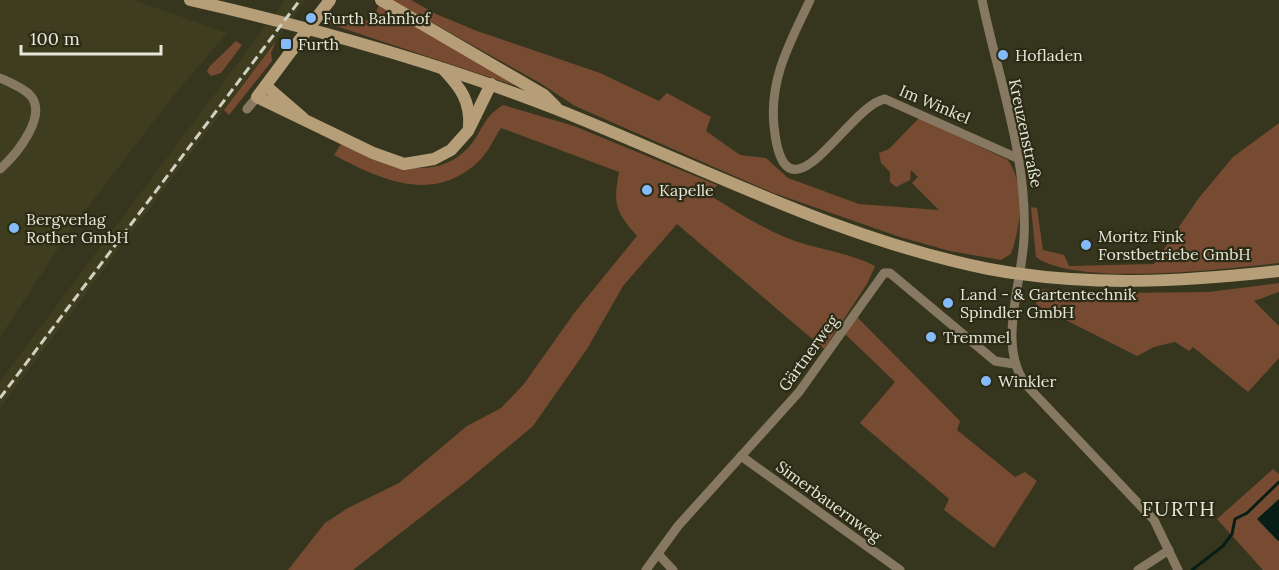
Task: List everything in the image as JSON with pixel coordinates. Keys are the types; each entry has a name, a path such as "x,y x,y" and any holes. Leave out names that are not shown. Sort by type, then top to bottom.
{"main road":[{"path":"189,0 296,24 491,84 559,110 769,199 947,260 1058,279 1122,282 1195,280 1279,271"},
{"path":"330,0 257,97 373,153 404,164 434,159 452,150 468,131 491,84"},
{"path":"381,0 544,95 559,110"},
{"path":"442,68 462,90 467,102 468,131"},
{"path":"266,86 303,118"}],"street":[{"name":"Im Winkel","path":"810,0 775,81 772,111 777,150 782,162 788,168 796,170 809,165 872,106 885,99 986,142 1019,159"},
{"name":"Kreuzenstraße","path":"982,0 1019,159 1025,214 1021,274 1012,343 1014,364"},
{"path":"0,78 30,94 36,105 36,117 30,131 0,169"},
{"path":"247,109 257,97"},
{"name":"Gärtnerweg","path":"646,570 678,526 799,392 884,273 890,273 996,361 1014,364"},
{"path":"1014,364 1021,379 1029,388 1154,519 1178,570"},
{"name":"Simerbauernweg","path":"741,456 900,570"},
{"path":"1138,570 1169,550"},
{"path":"658,554 673,570"}],"shaded area":[{"path":"0,0 134,0 227,33 174,95 71,229 0,337"},
{"path":"285,0 306,0 0,408 0,381"},
{"path":"392,0 411,0 436,14 477,31 600,73 659,101 667,93 711,117 706,131 740,155 766,158 788,178 859,204 939,210 912,183 918,177 911,170 910,180 896,187 890,182 890,172 881,163 879,153 889,149 919,118 1008,160 1017,182 1020,206 1011,254 1001,260 950,251 900,237 771,192 575,106 540,83"},
{"path":"379,5 525,89 327,23 330,19 372,21"},
{"path":"236,41 242,45 221,73 211,76 207,72 209,67"},
{"path":"276,41 271,53 272,61 229,115 224,110"},
{"path":"503,105 574,126 717,185 709,195 762,226 795,241 846,255 875,266 867,284 824,349 677,224 623,286 587,349 533,426 466,482 353,570 288,570 325,523 348,508 399,483 467,426 501,408 524,384 575,312 637,236 624,220 616,200 619,172 501,128 482,158 461,175 443,182 425,185 407,184 388,179 370,173 334,155 341,144 372,158 406,167 439,166 455,159 469,147 491,115"},
{"path":"1279,123 1279,263 1190,272 1117,274 1056,266 1036,257 1031,207 1037,208 1043,250 1064,255 1069,266 1154,264 1198,199 1233,157"},
{"path":"1279,283 1279,292 1254,301 1279,326 1279,358 1248,392 1193,347 1189,351 1175,342 1154,347 1137,356 1036,305 1037,289 1117,293 1209,292"},
{"path":"857,317 960,421 957,430 1015,477 1025,472 1037,481 994,548 944,510 949,499 860,423 895,382 845,334"},
{"path":"1273,469 1279,474 1279,570 1263,570 1217,519"},
{"path":"1279,499 1279,541 1278,541 1257,519"}],"waterway":[{"path":"1192,570 1223,546 1232,534 1235,519 1247,513 1279,482"}],"railway":[{"path":"0,398 300,0"}],"place":[{"name":"Furth Bahnhof","path":"311,18"},
{"name":"Furth","path":"286,44"},
{"name":"Hofladen","path":"1003,55"},
{"name":"Kapelle","path":"647,190"},
{"name":"Bergverlag Rother GmbH","path":"14,228"},
{"name":"Moritz Fink Forstbetriebe GmbH","path":"1086,245"},
{"name":"Land - & Gartentechnik Spindler GmbH","path":"948,303"},
{"name":"Tremmel","path":"931,337"},
{"name":"Winkler","path":"986,381"}],"district":[{"name":"FURTH","path":"1179,508"}]}
